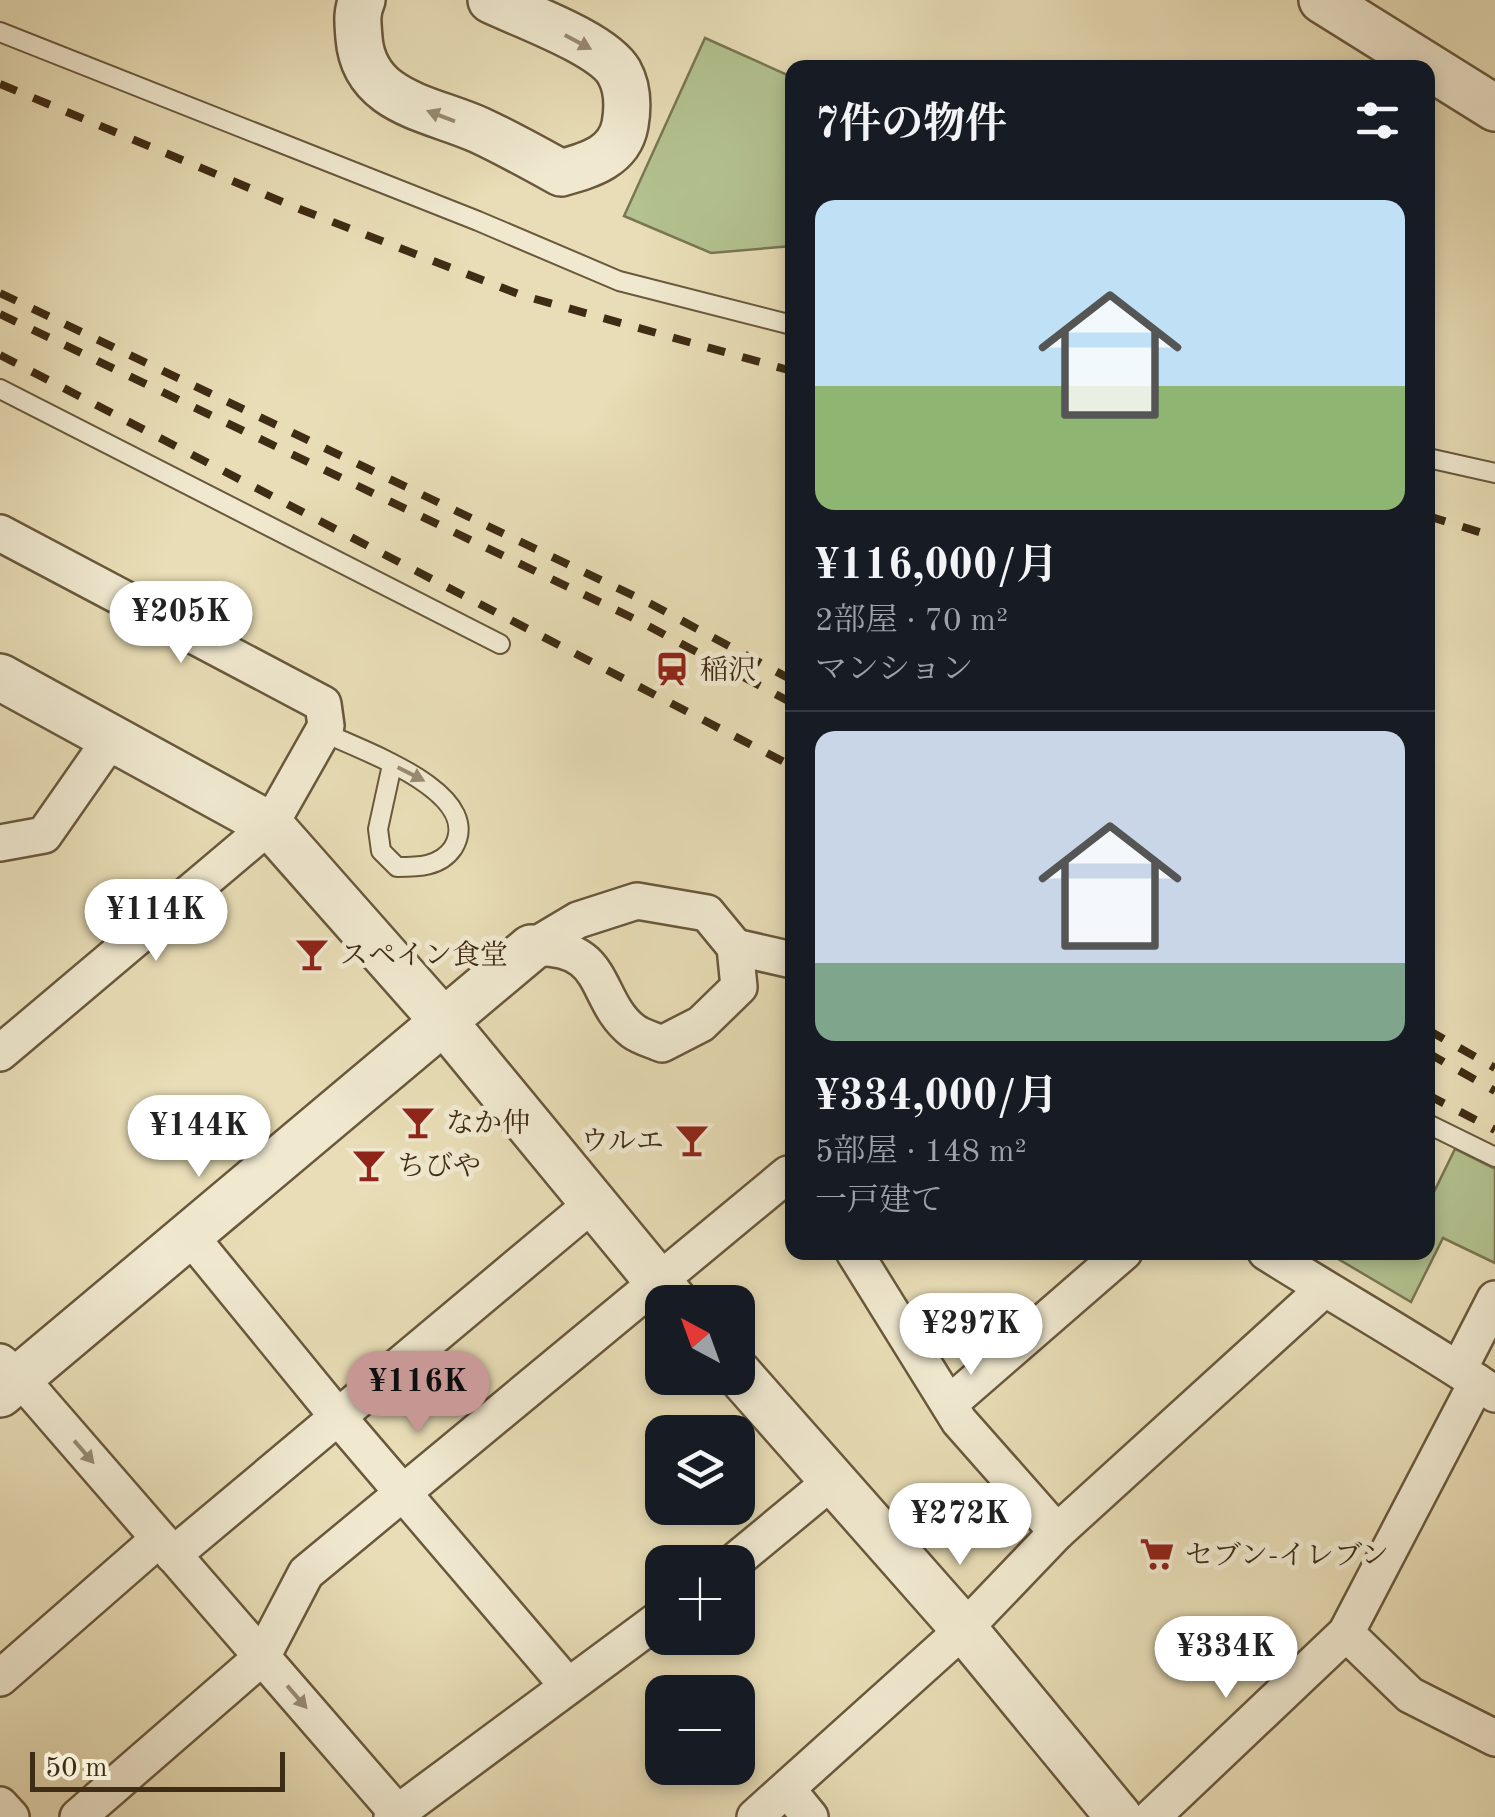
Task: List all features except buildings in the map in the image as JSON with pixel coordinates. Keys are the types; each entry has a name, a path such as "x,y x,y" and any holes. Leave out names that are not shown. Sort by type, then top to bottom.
{"street":[{"path":"362,0 357,12 367,70 391,96 478,130 562,172 598,163 623,137 628,105 618,71 586,43 491,0"},
{"path":"1322,0 1418,60"},
{"path":"1435,71 1495,108"},
{"path":"0,534 323,704 326,726 270,825 0,1053"},
{"path":"0,677 270,825 445,1024 659,1285"},
{"path":"0,843 44,835 110,739"},
{"path":"531,948 556,947 596,971 617,1012 634,1032 662,1044 701,1024 739,987 735,947 707,914 637,900 578,920 531,948 190,1236 6,1378 166,1547 397,1815 645,1629"},
{"path":"735,947 785,958"},
{"path":"672,1285 785,1177"},
{"path":"0,1678 338,1417 592,1204"},
{"path":"190,1236 338,1417 568,1686"},
{"path":"859,1260 959,1421 1057,1532"},
{"path":"949,1404 1115,1260"},
{"path":"1279,1260 1477,1382"},
{"path":"755,1817 964,1628 1057,1532 1324,1289"},
{"path":"1152,1817 1346,1633 1477,1382 1495,1298"},
{"path":"78,1817 262,1657 306,1573 402,1492 645,1307"},
{"path":"755,1392 964,1628 1119,1817"},
{"path":"755,1545 833,1480"},
{"path":"1346,1633 1410,1695 1495,1738"},
{"path":"788,1789 810,1817"},
{"path":"0,1804 11,1817"}],"lane":[{"path":"0,32 478,221 619,281 785,323"},
{"path":"0,389 500,644"},
{"path":"1435,460 1495,473"},
{"path":"323,732 424,780 447,799 458,826 454,846 440,861 420,867 397,867 381,851 378,829 392,765"},
{"path":"1435,1127 1495,1157"}],"green space":[{"path":"705,38 785,74 785,247 711,253 624,216"},
{"path":"1455,1149 1495,1169 1495,1263 1443,1238 1435,1254 1435,1190"},
{"path":"1340,1260 1432,1260 1411,1302"}],"railway":[{"path":"0,84 302,210 521,295 785,369"},
{"path":"0,293 651,604 785,676"},
{"path":"0,314 639,621 785,699"},
{"path":"0,355 785,762"},
{"path":"1435,518 1495,537"},
{"path":"1435,1034 1495,1068"},
{"path":"1435,1057 1495,1091"},
{"path":"1435,1099 1495,1130"}],"place":[{"name":"稲沢","path":"672,669"},
{"name":"スペイン食堂","path":"312,954"},
{"name":"なか仲","path":"418,1122"},
{"name":"ウルエ","path":"692,1140"},
{"name":"ちびや","path":"369,1165"},
{"name":"セブン-イレブン","path":"1157,1554"}]}
